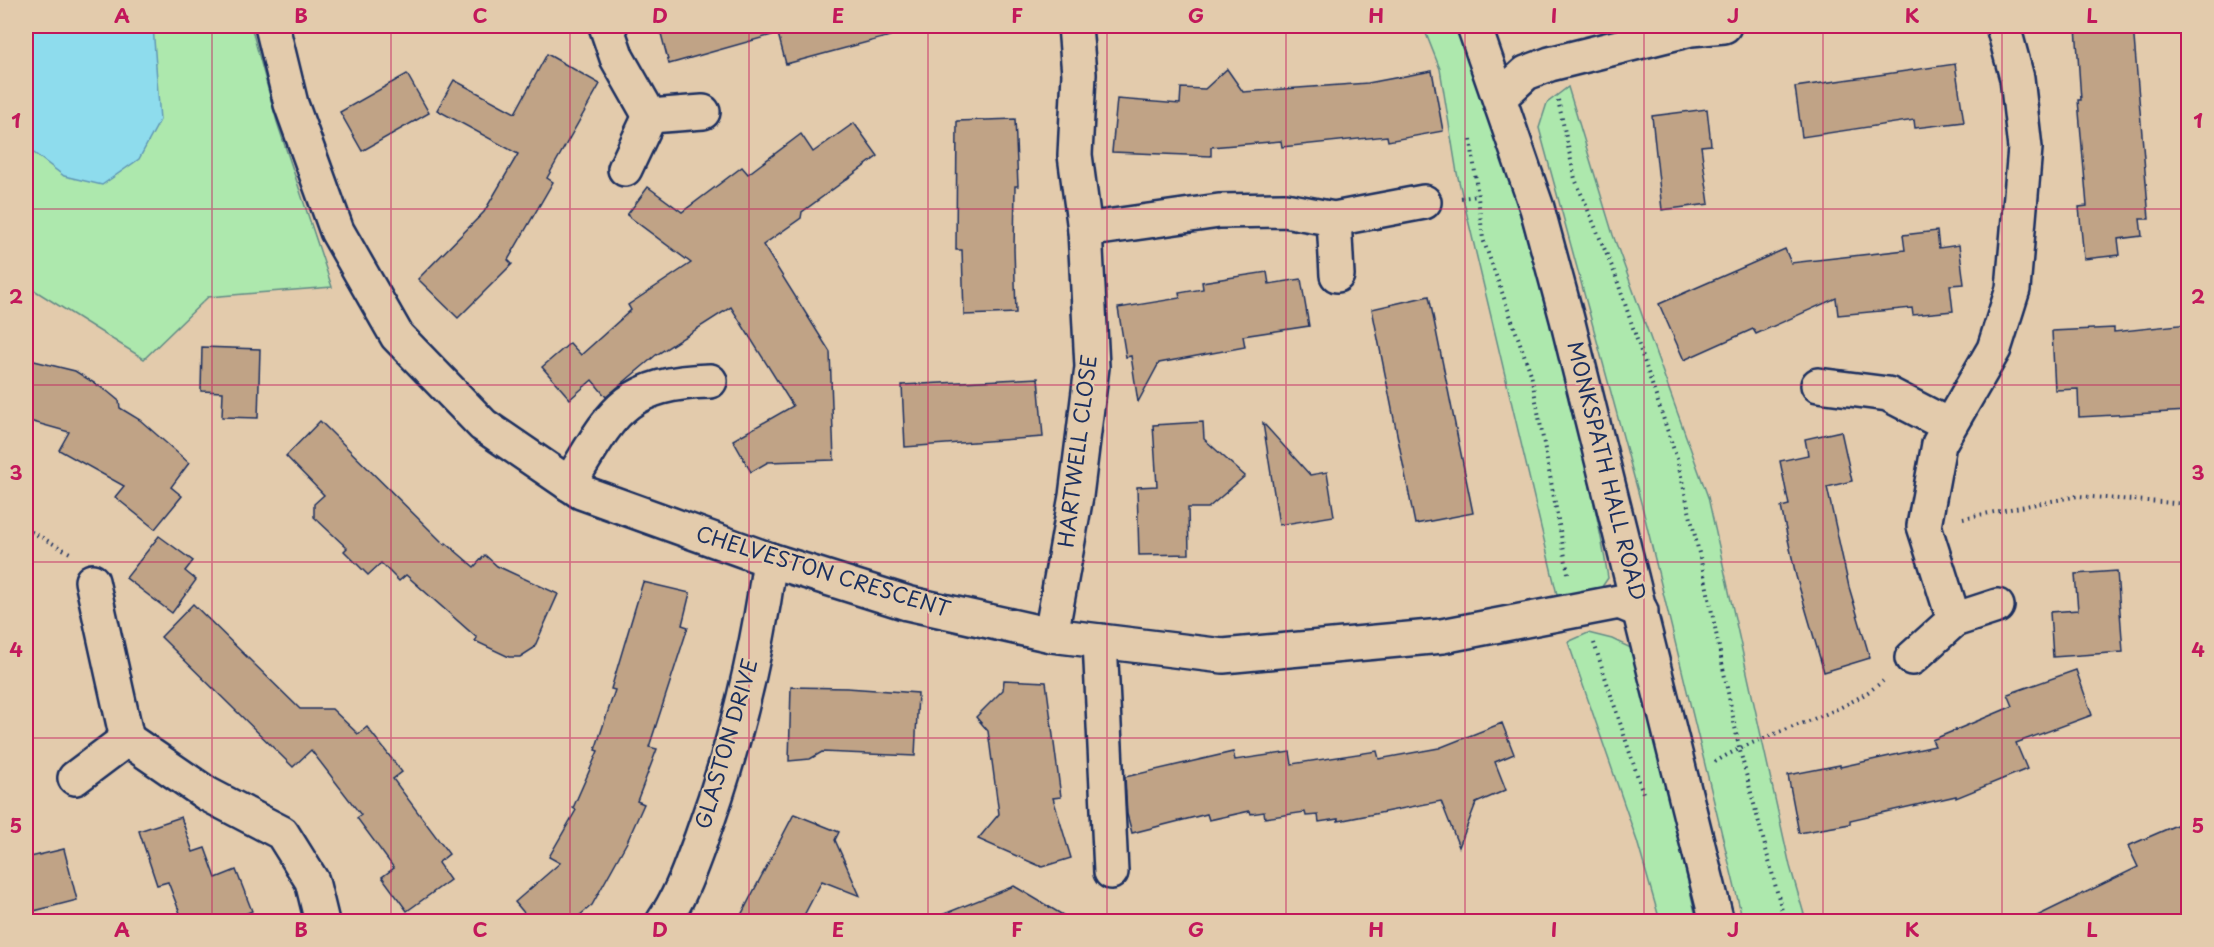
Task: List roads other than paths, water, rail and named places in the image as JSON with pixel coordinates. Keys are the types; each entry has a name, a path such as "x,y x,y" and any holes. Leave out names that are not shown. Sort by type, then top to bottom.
{"street":[{"name":"CHELVESTON CRESCENT","path":"272,26 291,104 337,231 397,336 483,425 581,492 770,560 907,603 1051,635 1223,656 1442,636 1619,602 1641,611"},
{"path":"606,26 617,58 650,116"},
{"name":"HARTWELL CLOSE","path":"1051,635 1076,495 1092,367 1086,230 1075,155 1079,74 1075,26"},
{"name":"MONKSPATH HALL ROAD","path":"1474,26 1537,208 1684,781 1717,921"},
{"path":"1500,97 1526,73 1550,64 1691,29 1724,26"},
{"path":"1954,620 1924,526 1939,444 1994,349 2013,289 2025,148 2017,78 2003,26"},
{"path":"650,116 703,112"},
{"path":"626,169 650,116"},
{"path":"1086,230 1220,211 1285,210 1334,219 1424,202"},
{"path":"1334,219 1337,275"},
{"path":"569,484 602,431 620,407 635,395 687,382 710,381"},
{"path":"1818,385 1888,394 1948,425"},
{"name":"GLASTON DRIVE","path":"663,921 678,899 718,792 761,623 770,560"},
{"path":"92,581 127,739 207,794 282,833 312,880 322,921"},
{"path":"1912,658 1954,620 1997,606"},
{"path":"1100,641 1111,872"},
{"path":"75,778 127,739"}],"water":[{"path":"26,26 153,26 160,120 139,159 102,185 64,176 26,147"}]}
